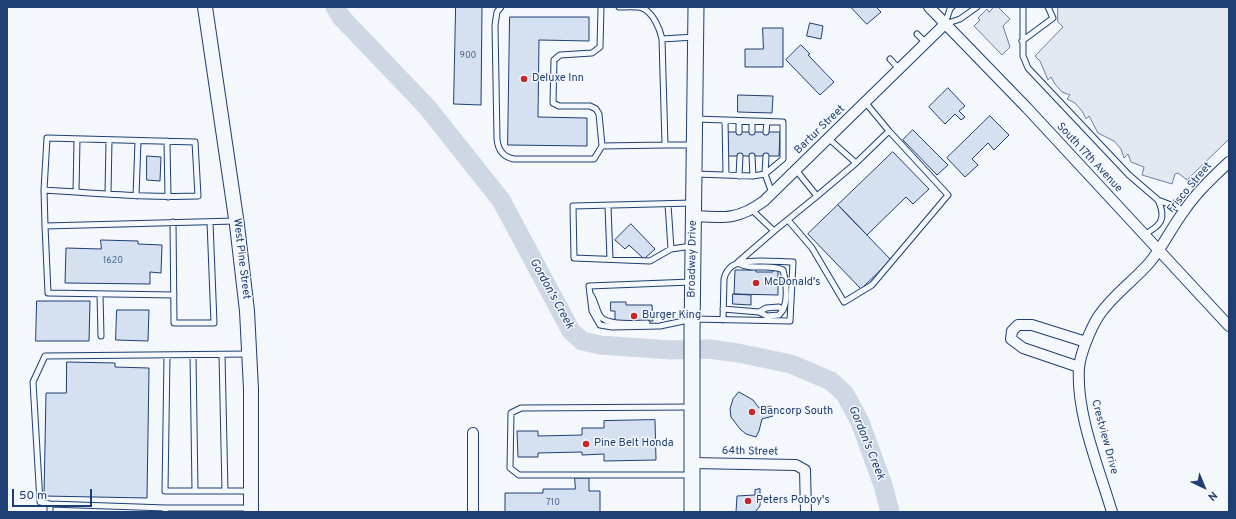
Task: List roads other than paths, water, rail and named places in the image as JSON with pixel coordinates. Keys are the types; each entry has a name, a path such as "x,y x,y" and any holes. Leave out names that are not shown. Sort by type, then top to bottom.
{"main road":[{"name":"Broadway Drive","path":"692,512 692,326 696,7"}],"street":[{"name":"West Pine Street","path":"205,7 236,221 247,311 250,389 251,510"},
{"name":"South 17th Avenue","path":"929,7 1027,108 1143,235 1229,326"},
{"name":"Bartur Street","path":"694,210 717,218 733,217 752,210 796,170 945,24"},
{"name":"Frisco Street","path":"1158,251 1184,210 1214,176 1229,162"},
{"name":"Crestview Drive","path":"1112,512 1086,427 1082,407 1079,367 1086,342 1098,317 1110,301 1150,262 1158,251"},
{"path":"1079,367 1023,348 1012,339 1012,331 1018,324 1032,324 1086,342"},
{"path":"473,433 473,512"},
{"name":"64th Street","path":"692,469 796,465 805,470 806,512"}],"lane":[{"path":"501,7 497,12 495,25 497,139 498,147 501,152 507,158 514,159 594,159 602,146 600,114 596,109 590,106 559,106 553,102 554,60 560,55 592,53 597,51 600,47 601,7"},
{"path":"619,7 642,8 651,14 660,29 662,39 665,145"},
{"path":"945,24 952,7"},
{"path":"945,24 960,19 977,7"},
{"path":"1023,7 1022,41 1024,60 1031,73 1129,174 1158,200 1184,210"},
{"path":"1022,41 1053,18 1048,7"},
{"path":"917,34 926,43"},
{"path":"662,39 696,37"},
{"path":"890,59 899,69"},
{"path":"788,220 812,248 844,302 872,285 948,196 889,131 865,102"},
{"path":"694,174 753,176 765,174 782,158 783,122 695,119"},
{"path":"725,120 726,175"},
{"path":"739,121 739,132"},
{"path":"752,121 752,132"},
{"path":"766,132 767,122"},
{"path":"723,320 724,279 726,273 856,163 889,131"},
{"path":"44,190 136,196 198,196 195,142 48,138 44,190 48,293 174,295"},
{"path":"828,138 856,163"},
{"path":"76,192 77,139"},
{"path":"108,194 109,140"},
{"path":"136,196 138,141"},
{"path":"167,141 168,197"},
{"path":"602,146 695,145"},
{"path":"739,176 740,156"},
{"path":"752,156 753,176"},
{"path":"766,156 765,174 772,193"},
{"path":"796,170 817,196"},
{"path":"1143,235 1156,228 1160,223 1162,208 1158,200"},
{"path":"694,210 668,204 573,206 574,258 650,261 671,249 694,246"},
{"path":"668,204 671,249"},
{"path":"608,206 610,259"},
{"path":"752,210 774,231"},
{"path":"45,226 236,221"},
{"path":"174,222 174,323 214,323 210,222"},
{"path":"693,282 589,286 592,311 600,325 612,326 692,326 723,320 790,321 793,262 748,261 737,264"},
{"path":"723,309 759,312 767,316 779,315 784,310 786,305 785,278 783,270 777,267 745,266 737,264"},
{"path":"100,294 101,336"},
{"path":"759,312 766,308 779,307 784,310"},
{"path":"249,354 45,356 33,382 40,502 50,504 165,510 251,510"},
{"path":"167,355 165,491 251,491"},
{"path":"193,355 195,491"},
{"path":"222,355 225,491"},
{"path":"692,406 521,408 511,413 510,468 519,475 692,469"},
{"path":"50,504 50,512"}],"waterway":[{"name":"Gordon's Creek","path":"335,7 341,17 427,107 501,200 571,331 582,341 600,345 671,350 710,349 738,353 791,364 831,381 845,394 860,422 883,485 890,512"}],"place":[{"name":"Deluxe Inn","path":"524,79"},
{"name":"McDonald's","path":"756,283"},
{"name":"Burger King","path":"634,316"},
{"name":"Bancorp South","path":"752,412"},
{"name":"Pine Belt Honda","path":"586,444"},
{"name":"Peters Poboy's","path":"748,501"}]}
